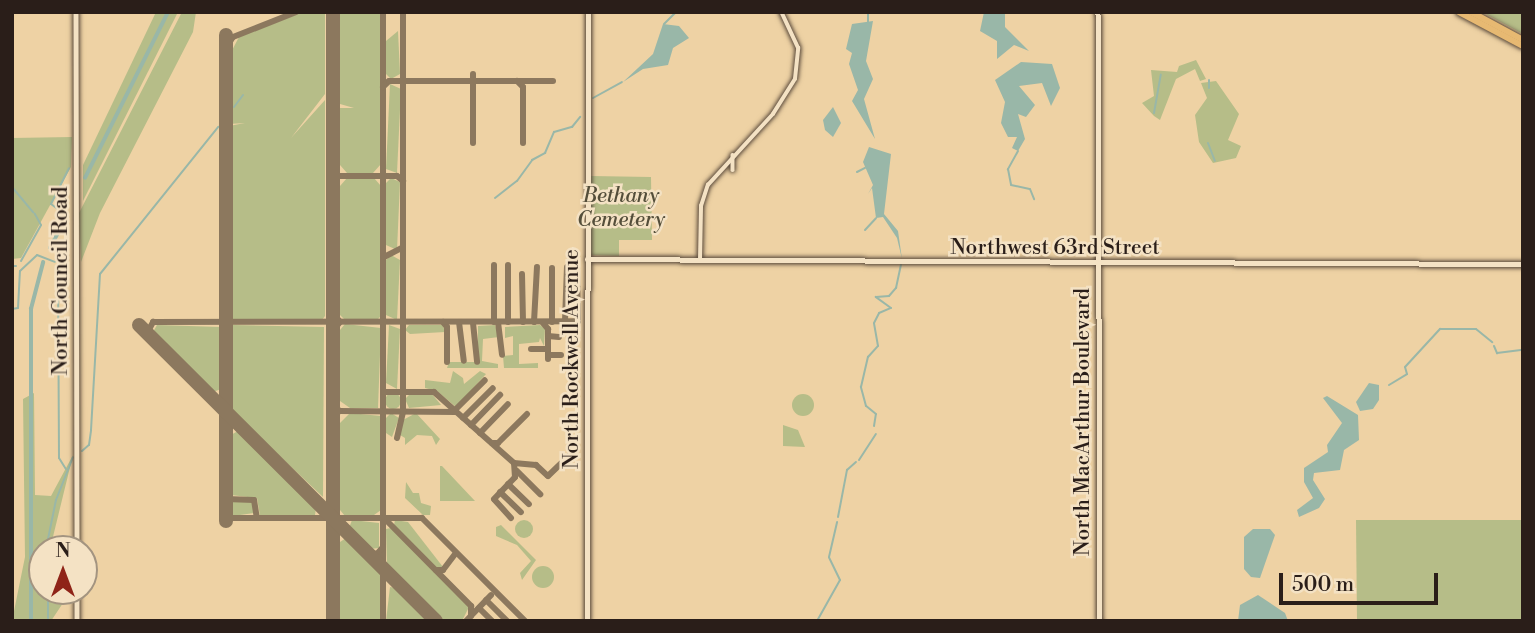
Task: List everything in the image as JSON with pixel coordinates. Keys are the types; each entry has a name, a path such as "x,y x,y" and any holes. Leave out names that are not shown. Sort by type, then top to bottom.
{"highway":[{"path":"1459,12 1523,46"},
{"path":"1471,12 1523,40"}],"main road":[{"name":"North Council Road","path":"76,12 77,535"},
{"name":"North Rockwell Avenue","path":"587,621 588,12"},
{"name":"North MacArthur Boulevard","path":"1098,12 1100,621"},
{"name":"Northwest 63rd Street","path":"587,259 1099,264 1523,264"}],"street":[{"path":"700,260 703,197 713,176 773,114 795,79 798,48 781,12"},
{"path":"733,155 733,170"}],"green space":[{"path":"156,12 178,12 83,201 83,165"},
{"path":"182,12 196,12 193,32 100,213 81,262 79,213"},
{"path":"303,12 325,12 325,94 291,138 325,100 325,316 322,320 233,319 229,126 245,123 229,124 229,56 239,37"},
{"path":"340,12 380,12 381,164 373,173 347,173 340,165 340,108 354,108 340,104"},
{"path":"1523,12 1523,34 1486,14"},
{"path":"398,31 400,74 391,79 386,74 386,41"},
{"path":"1196,60 1206,79 1200,81 1195,69 1176,79 1160,120 1154,116 1142,103 1154,96 1151,70 1177,72 1179,66"},
{"path":"1216,81 1239,114 1228,140 1241,146 1236,158 1213,163 1199,142 1195,115 1207,98 1201,83"},
{"path":"390,84 401,89 397,173 386,169"},
{"path":"72,137 71,167 21,258 12,259 12,138"},
{"name":"Bethany Cemetery","path":"591,176 651,177 652,240 619,240 619,256 590,255"},
{"path":"347,178 374,178 381,186 381,316 377,320 345,320 340,315 340,186"},
{"path":"391,178 400,182 397,250 386,245 386,183"},
{"path":"391,255 400,260 397,320 386,315 386,260"},
{"path":"345,324 381,328 378,408 350,408 340,401 340,330"},
{"path":"157,325 221,327 221,389 213,392 153,332"},
{"path":"233,325 324,327 323,497 233,412 229,397"},
{"path":"389,325 400,329 397,389 386,383"},
{"path":"409,325 443,325 445,332 410,334 405,330"},
{"path":"495,325 499,337 483,339 482,361 498,364 498,368 447,368 449,362 478,362 478,326"},
{"path":"540,325 545,329 544,346 540,338 539,342 519,344 519,364 538,363 538,368 504,368 503,356 513,355 513,336 505,338 505,327"},
{"path":"453,371 463,378 464,384 480,371 486,374 456,407 437,391 425,388 425,380 450,383"},
{"path":"34,393 35,495 51,496 73,455 53,535 28,535 28,605 62,605 51,621 12,621 25,557 23,399"},
{"path":"393,393 401,401 393,409 385,401"},
{"path":"410,394 432,394 441,405 409,408 405,399"},
{"path":"803,394 811,397 814,405 811,413 803,416 795,413 792,405 795,397"},
{"path":"350,413 381,416 381,510 374,515 345,516 340,510 340,423"},
{"path":"391,413 399,418 392,437 386,433 386,418"},
{"path":"416,413 440,439 436,445 432,436 417,435 405,445 405,438 400,435 403,420"},
{"path":"783,425 798,430 805,447 783,446"},
{"path":"238,431 316,508 315,515 260,516 257,498 231,495 229,436"},
{"path":"442,466 475,501 440,501"},
{"path":"406,482 413,493 419,493 421,503 431,506 430,515 423,515 405,498"},
{"path":"229,502 252,502 254,513 233,516"},
{"path":"352,520 379,523 379,548 370,549 349,528"},
{"path":"395,520 408,522 443,567 437,568 394,525"},
{"path":"524,520 530,523 533,529 530,535 524,538 518,535 515,529 518,523"},
{"path":"1356,520 1523,520 1523,621 1357,621"},
{"path":"501,525 536,560 522,580 520,573 531,561 517,545 496,536 496,527"},
{"path":"391,528 469,607 462,621 442,621 387,566 386,529"},
{"path":"346,538 380,573 381,621 340,621 340,542"},
{"path":"543,566 551,569 554,577 551,585 543,588 535,585 532,577 535,569"},
{"path":"390,587 396,588 429,621 386,621"}],"shaded area":[{"path":"984,12 1005,13 1005,27 1029,51 1014,45 997,59 997,41 980,31"},
{"path":"873,21 866,61 873,79 864,99 875,139 852,101 858,90 849,64 852,53 846,49 852,24"},
{"path":"663,24 679,26 689,38 673,48 668,65 643,69 623,82 653,54"},
{"path":"1021,62 1052,64 1060,88 1051,106 1042,83 1019,86 1035,105 1026,117 1018,114 1025,139 1018,151 1012,148 1017,137 1008,137 1001,123 1005,102 995,80"},
{"path":"833,107 841,123 833,137 825,130 823,120"},
{"path":"869,147 891,154 884,214 898,231 902,259 897,238 883,217 876,218 872,188 868,194 873,185 863,162"},
{"path":"1369,383 1379,385 1379,400 1373,409 1360,411 1356,402"},
{"path":"1327,396 1358,415 1359,440 1344,450 1340,470 1314,473 1313,480 1325,499 1319,508 1299,517 1297,510 1313,498 1304,482 1304,468 1328,452 1327,445 1342,423 1323,398"},
{"path":"1253,529 1270,529 1275,535 1260,578 1251,577 1244,569 1244,537"},
{"path":"1258,595 1285,613 1288,621 1238,621 1240,605"}],"waterway":[{"path":"85,178 168,12"},
{"path":"664,24 676,12"},
{"path":"868,12 868,22"},
{"path":"1154,113 1161,75"},
{"path":"1209,80 1209,88"},
{"path":"593,98 622,82"},
{"path":"234,107 243,95"},
{"path":"495,198 517,181 532,160 545,153 554,132 572,127 580,117"},
{"path":"82,451 89,445 91,430 100,274 218,127"},
{"path":"1208,143 1215,161"},
{"path":"1018,151 1008,169 1011,185 1030,189 1034,199"},
{"path":"67,216 51,204 69,168"},
{"path":"857,172 865,168"},
{"path":"12,187 33,212"},
{"path":"21,261 41,225 35,214"},
{"path":"50,248 67,216"},
{"path":"865,230 876,218"},
{"path":"12,309 18,308 20,271 37,255 55,262"},
{"path":"31,621 31,309 43,263"},
{"path":"874,426 876,414 866,406 861,387 868,357 878,346 874,323 879,313 891,308 876,297 889,296 896,288 901,265"},
{"path":"58,266 59,458 66,469"},
{"path":"1389,385 1407,374 1405,367 1440,329 1476,329 1492,342"},
{"path":"1494,346 1497,353 1523,350"},
{"path":"859,460 876,434"},
{"path":"49,535 56,500 73,457"},
{"path":"838,517 847,470 856,462"},
{"path":"817,621 840,580 829,557 837,522"},
{"path":"48,605 48,621"}],"taxiway":[{"path":"226,48 233,37 296,12"},
{"path":"383,12 383,621"},
{"path":"397,438 403,411 403,12"},
{"path":"473,74 473,143"},
{"path":"383,87 389,81 553,81"},
{"path":"517,81 523,87 523,143"},
{"path":"333,168 338,176 397,176 403,181"},
{"path":"333,184 338,176"},
{"path":"384,257 402,248"},
{"path":"494,265 494,322"},
{"path":"508,265 508,322"},
{"path":"534,322 537,267"},
{"path":"565,321 567,267"},
{"path":"552,268 552,322"},
{"path":"147,333 153,322 578,321 577,268"},
{"path":"522,274 523,322"},
{"path":"333,313 340,322 333,331"},
{"path":"443,322 447,327 447,362"},
{"path":"459,322 464,361"},
{"path":"498,322 502,355"},
{"path":"473,323 477,362"},
{"path":"543,323 548,329 548,359"},
{"path":"548,336 559,337"},
{"path":"531,349 548,349"},
{"path":"548,355 561,355"},
{"path":"455,410 485,380"},
{"path":"463,418 493,388"},
{"path":"384,392 434,392 514,463 536,465 548,476 571,454"},
{"path":"471,425 500,395"},
{"path":"333,402 339,411"},
{"path":"480,433 508,404"},
{"path":"339,411 456,412"},
{"path":"333,419 339,411"},
{"path":"492,443 498,443 527,414"},
{"path":"511,518 494,499 515,477 514,464"},
{"path":"517,471 540,494"},
{"path":"508,484 529,504"},
{"path":"500,492 521,512"},
{"path":"226,499 254,500 257,518"},
{"path":"226,518 422,518 525,621"},
{"path":"384,518 471,606 471,616"},
{"path":"366,552 377,554 383,547"},
{"path":"436,570 443,570 456,553"},
{"path":"466,621 491,595"},
{"path":"486,600 507,621"},
{"path":"479,608 492,621"}],"runway":[{"path":"333,12 333,621"},
{"path":"226,35 226,521"},
{"path":"139,325 436,621"}]}
